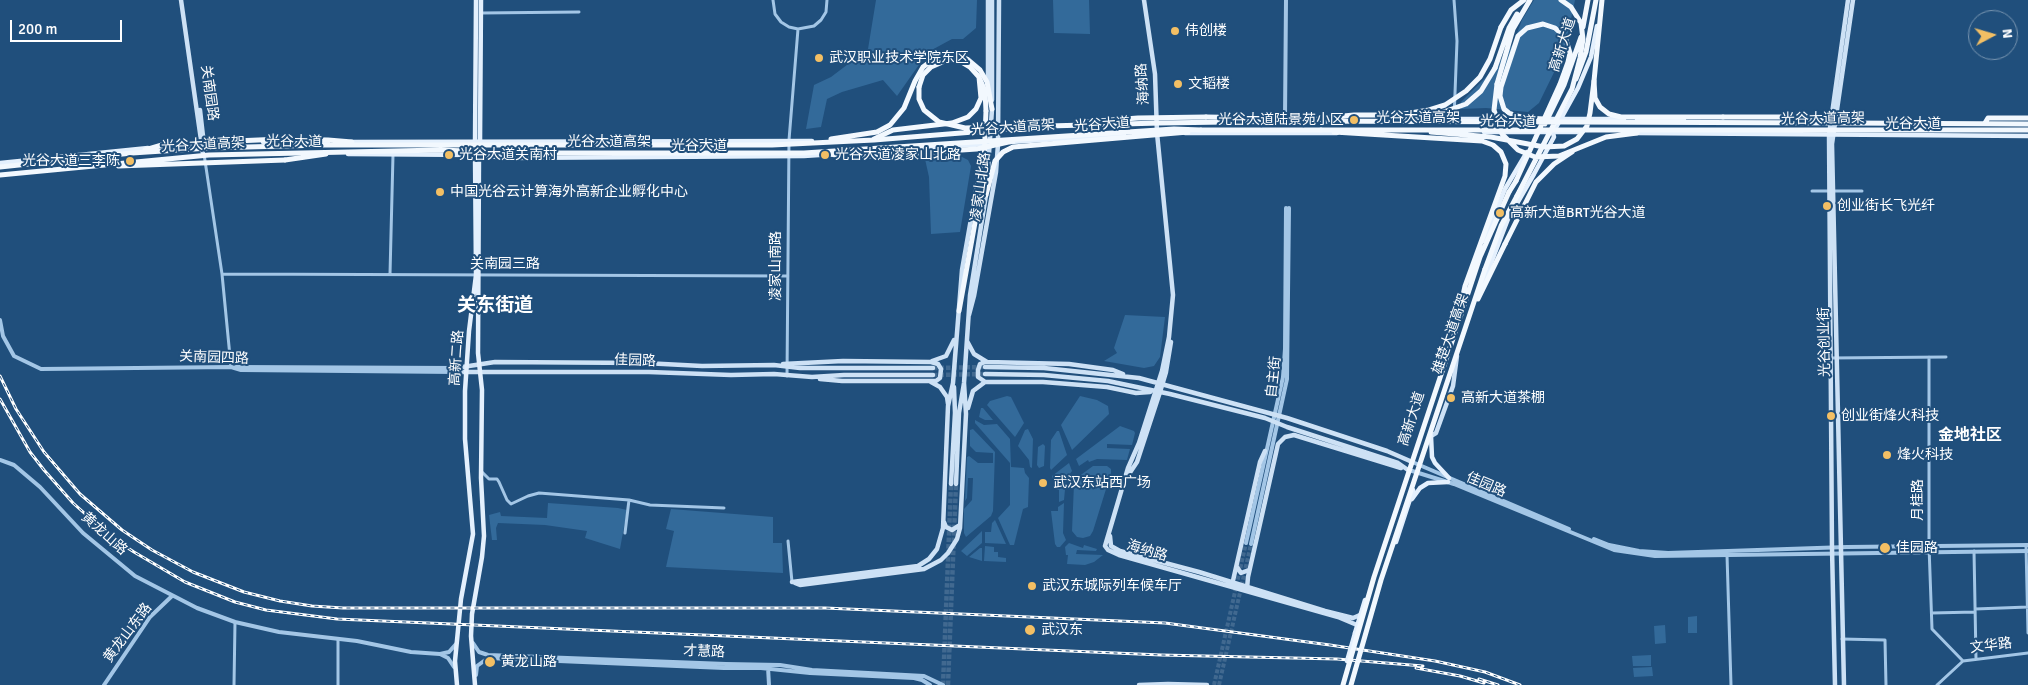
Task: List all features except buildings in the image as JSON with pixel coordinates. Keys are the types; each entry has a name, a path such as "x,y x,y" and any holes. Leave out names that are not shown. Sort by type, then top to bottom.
{"highway":[{"path":"1294,121 1354,115 1398,115 1429,110 1445,105 1466,91 1480,76 1490,59 1507,15 1516,5 1524,0"},
{"path":"1294,121 1420,116 1438,114 1457,108 1472,100 1489,80 1510,28 1518,12 1529,0"},
{"path":"1529,0 1513,29 1497,84 1494,110 1504,137 1512,145 1535,157 1558,156 1606,137 1657,131"},
{"path":"1561,0 1575,12 1583,31 1582,49 1572,89"},
{"name":"雄楚大道高架","path":"1342,684 1374,577 1486,240 1554,108 1568,76 1578,48 1587,0"},
{"name":"雄楚大道高架","path":"1352,684 1381,580 1501,226 1572,89 1586,52 1596,0"},
{"path":"1393,129 1491,137 1550,148 1564,146 1576,139 1586,126 1590,113 1601,0"},
{"path":"1516,181 1532,145 1540,128 1544,119 1560,84 1570,53 1565,37 1555,28 1543,24 1527,28 1518,36 1514,43 1501,87 1500,96 1504,109 1517,116 1528,118 1536,118 1546,119 1564,120 1573,121 1591,122"},
{"path":"819,142 877,132 890,125 904,108 923,67 934,59 944,56 959,56 967,59 980,70 987,82 992,109"},
{"path":"959,311 984,163 986,133 986,98 979,77 970,67 960,61 948,60 937,64 927,70 921,80 919,94 921,105 931,117 947,125 965,128 1015,128"},
{"path":"874,138 893,130 952,123 968,117 976,109 980,98 979,77"},
{"path":"1594,81 1597,102 1604,111 1614,116 1785,117 1847,123"},
{"path":"1048,126 1129,119 1266,118"},
{"path":"1985,123 1988,118 2028,118"},
{"name":"光谷大道高架","path":"0,165 209,148 323,145 772,145 865,141 1048,126 1294,121 2028,123"},
{"name":"光谷大道高架","path":"0,175 209,155 441,150 516,153 804,153 1174,129 2028,130"},
{"path":"986,195 995,161 1003,152 1013,147 1174,134 1201,130"},
{"path":"1321,130 1349,134 1482,141 1493,145 1500,152 1506,164 1505,176 1465,286 1454,338"},
{"path":"830,154 850,157 977,148 1027,138"},
{"path":"132,153 162,145 190,143 281,139 352,142"},
{"path":"1457,352 1479,296 1532,189 1547,170 1579,148"},
{"path":"102,164 129,166 285,160 327,154"}],"main road":[{"name":"关南园路","path":"183,0 203,154"},
{"name":"高新二路","path":"476,0 476,129 478,142"},
{"name":"高新二路","path":"475,685 471,636 473,599 484,547 481,469 482,390 479,365 477,155 481,0"},
{"path":"792,582 800,585 924,569 941,560 951,550 957,539 960,524 966,414 964,383 968,314 972,272 986,195 992,109 990,0"},
{"path":"964,383 959,413 954,484 955,413 953,383 956,336 962,270 979,174 984,162 987,144 990,0"},
{"name":"凌家山北路","path":"968,314 974,296 996,165 998,144 999,0"},
{"name":"海纳路","path":"1144,0 1155,74 1156,121 1173,295 1171,343 1158,392 1128,468 1105,546 1108,550 1119,555 1232,584 1338,617 1357,625"},
{"name":"高新大道","path":"1342,684 1360,615 1484,241 1505,189 1546,119 1570,66 1587,0"},
{"name":"高新大道","path":"1352,684 1457,352 1501,234 1554,137 1553,133 1591,57 1601,0"},
{"name":"光谷创业街","path":"1836,685 1832,551 1830,358 1831,135 1848,0"},
{"name":"光谷创业街","path":"1832,124 1853,0"},
{"name":"光谷大道","path":"0,165 60,156 203,143 874,138 981,130 987,132 1156,121 1285,117 1347,120 1820,121 1832,124 1849,121 2028,123"},
{"path":"457,141 470,138 476,129"},
{"name":"光谷大道","path":"0,175 203,154 477,155 506,158 789,156 1157,133 1429,131 2028,136"},
{"name":"光谷创业街","path":"1831,191 1837,358 1844,685"},
{"name":"高新二路","path":"456,685 455,661 465,570 470,559 473,534 465,453 469,331 478,275"},
{"path":"787,365 843,361 931,362 946,356 956,336"},
{"path":"966,340 974,354 986,364"},
{"name":"佳园路","path":"467,369 495,362 644,363 686,366 787,365"},
{"path":"812,377 842,381 939,380 941,374 940,366 931,362"},
{"path":"1158,392 1136,393 1107,387 1043,382 986,382 980,379 978,370 980,364 1069,364 1113,370 1278,415 1387,451 1410,461"},
{"path":"787,365 933,368"},
{"path":"456,370 467,369"},
{"name":"佳园路","path":"467,369 480,372 774,374 812,377"},
{"path":"985,374 1108,381 1202,401 1398,463 1408,470"},
{"path":"812,377 933,375"},
{"path":"792,582 918,566 929,559 937,549 942,536 944,521 948,406 947,397 940,387 930,381"},
{"path":"966,414 973,391 986,382"},
{"path":"948,406 953,383"},
{"path":"1247,589 1249,570 1276,453 1281,440 1294,435 1408,470"},
{"path":"1431,436 1434,463 1448,480"},
{"path":"1232,584 1260,462 1265,450"},
{"path":"1410,502 1422,486 1431,482 1448,480"},
{"path":"944,521 946,527 952,530 960,524"},
{"path":"1383,544 1391,539 1394,547"},
{"path":"1236,566 1241,572 1249,570"},
{"name":"海纳路","path":"1247,589 1353,618 1360,615"},
{"path":"1139,685 1207,685"}],"street":[{"path":"773,0 776,14 781,22 798,30 814,26 821,20 826,12 827,0"},
{"path":"1285,117 1286,0"},
{"path":"1454,0 1457,41 1454,119"},
{"path":"481,13 579,12"},
{"name":"凌家山南路","path":"787,376 789,140 798,30"},
{"path":"203,154 222,274 231,367"},
{"path":"390,274 393,155"},
{"path":"984,162 986,159 992,159 996,165"},
{"path":"1812,191 1862,191"},
{"name":"自主街","path":"1251,544 1279,424 1278,415 1288,363 1288,208"},
{"name":"关南园三路","path":"222,274 788,276"},
{"name":"关南园四路","path":"0,320 3,336 14,356 41,369 231,367 241,370 456,370"},
{"name":"月桂路","path":"1929,357 1929,546 1932,629 1963,661"},
{"path":"1830,358 1946,358"},
{"name":"自主街","path":"1246,543 1263,472 1265,450 1273,422 1278,415"},
{"path":"1268,472 1276,453"},
{"name":"黄龙山路","path":"0,460 14,465 40,487 82,533 135,576 198,608 235,622 293,635 338,639 411,652 440,654"},
{"name":"佳园路","path":"1410,461 1448,480 1614,550 1655,556 1832,551 1841,548 2027,545"},
{"path":"481,469 489,478 500,482 507,500 511,504 539,493 629,500 650,505 724,508"},
{"name":"佳园路","path":"1408,470 1448,480 1609,545 1632,549 1668,553 1832,551 1841,554 2027,551"},
{"path":"625,534 629,500"},
{"path":"788,541 792,582"},
{"path":"2027,545 2028,633"},
{"path":"1974,551 1976,659"},
{"path":"1728,555 1731,685"},
{"name":"黄龙山东路","path":"104,685 150,618 172,596"},
{"path":"1932,613 2028,607"},
{"path":"234,685 235,622"},
{"name":"才慧路","path":"471,636 476,649 488,655 770,666 924,676 930,677 943,685"},
{"path":"338,639 338,685"},
{"path":"1842,639 1885,640 1886,685"},
{"path":"440,654 449,652 455,647 458,640"},
{"name":"文华路","path":"1937,685 1963,661 2028,653"},
{"path":"440,654 453,662 456,672"},
{"name":"才慧路","path":"475,685 477,666 488,658 770,666 810,673 914,678 930,685"},
{"path":"770,666 770,685"}],"shaded area":[{"path":"876,0 977,0 976,28 963,39 952,39 928,52 897,96 883,80 842,92 827,99 821,127 806,129 814,85 831,77 868,49"},
{"path":"1053,0 1089,0 1090,34 1054,33"},
{"path":"1534,0 1575,0 1564,52 1539,103 1528,112 1486,108 1461,109 1461,102 1489,74 1513,44 1522,20"},
{"path":"962,157 968,160 971,166 960,232 931,234 929,177 925,159"},
{"path":"1125,315 1165,317 1160,357 1154,366 1144,368 1104,361 1117,353 1114,348"},
{"path":"1007,396 1011,397 1024,423 1015,437 987,405 990,401"},
{"path":"1080,396 1097,400 1108,406 1109,414 1072,450 1061,425"},
{"path":"981,408 993,420 985,420 979,417"},
{"path":"975,420 984,425 997,424 1010,439 1011,467 1024,468 1029,478 1028,507 1023,509 1014,545 1010,545 998,518 1010,505 1010,463 975,423"},
{"path":"1120,426 1134,431 1132,445 1107,444 1107,448 1130,449 1127,460 1097,459 1089,462 1088,460 1079,466 1076,459"},
{"path":"973,429 995,452 993,511 991,516 966,537 964,533 964,509 972,500 973,478 968,478 967,498 965,501 967,457 969,456 978,463 993,463 993,453 976,452 970,446 970,430"},
{"path":"1028,429 1033,439 1032,468 1030,467 1029,460 1018,446 1025,430"},
{"path":"1059,431 1067,455 1051,470 1051,440"},
{"path":"1043,444 1045,446 1044,466 1039,468 1037,465 1038,447"},
{"path":"1069,463 1072,471 1066,479 1064,500 1059,502 1059,490 1055,489 1052,476"},
{"path":"1093,466 1107,466 1111,469 1111,473 1093,531 1090,536 1077,537 1072,531 1074,484 1078,477"},
{"path":"548,503 627,510 620,549 585,538 587,531 545,525 498,523 496,528 497,540 492,540 489,515 500,512 501,516 547,518"},
{"path":"1064,503 1063,533 1066,540 1060,547 1057,547 1051,511 1058,511 1058,507"},
{"path":"671,509 773,517 773,543 782,543 783,573 666,567 674,531 666,529"},
{"path":"995,520 1006,544 985,543 985,532 991,532 992,523"},
{"path":"982,531 982,543 967,556 961,551"},
{"path":"1069,543 1083,548 1084,545 1097,549 1096,551 1077,550 1076,554 1103,555 1094,562 1085,565 1067,564 1068,555 1066,555 1065,547"},
{"path":"985,546 994,547 994,552 998,552 998,557 1006,558 1006,562 984,561"},
{"path":"982,548 982,561 969,557"},
{"path":"1697,616 1697,633 1688,633 1688,617"},
{"path":"1665,625 1666,643 1655,644 1654,626"},
{"path":"1651,655 1651,666 1633,666 1632,656"},
{"path":"1652,667 1653,676 1634,677 1633,668"}],"tunnel":[{"path":"933,368 985,367"},
{"path":"933,375 985,374"},
{"path":"943,685 951,484"},
{"path":"948,685 956,484"},
{"path":"1214,685 1246,543"},
{"path":"1219,685 1251,544"}],"railway":[{"path":"0,376 16,409 44,452 80,494 122,530 152,550 193,572 244,592 280,601 343,608 825,608 1165,623 1435,661 1485,672 1520,685"},
{"path":"0,399 30,452 44,470 73,503 111,537 185,582 235,602 266,610 337,619 1161,655 1337,659 1423,666"},
{"path":"1416,668 1460,676 1484,683"},
{"path":"1479,679 1498,685"}],"place":[{"name":"伟创楼","path":"1175,31"},
{"name":"武汉职业技术学院东区","path":"819,58"},
{"name":"文韬楼","path":"1178,84"},
{"name":"光谷大道陆景苑小区","path":"1354,120"},
{"name":"光谷大道关南村","path":"449,155"},
{"name":"光谷大道凌家山北路","path":"825,155"},
{"name":"光谷大道三李陈","path":"130,161"},
{"name":"中国光谷云计算海外高新企业孵化中心","path":"440,192"},
{"name":"创业街长飞光纤","path":"1827,206"},
{"name":"高新大道BRT光谷大道","path":"1500,213"},
{"name":"高新大道茶棚","path":"1451,398"},
{"name":"创业街烽火科技","path":"1831,416"},
{"name":"烽火科技","path":"1887,455"},
{"name":"武汉东站西广场","path":"1043,483"},
{"name":"佳园路","path":"1885,548"},
{"name":"武汉东城际列车候车厅","path":"1032,586"},
{"name":"武汉东","path":"1030,630"},
{"name":"黄龙山路","path":"490,662"}],"district":[{"name":"关东街道","path":"495,306"},
{"name":"金地社区","path":"1970,436"}]}
